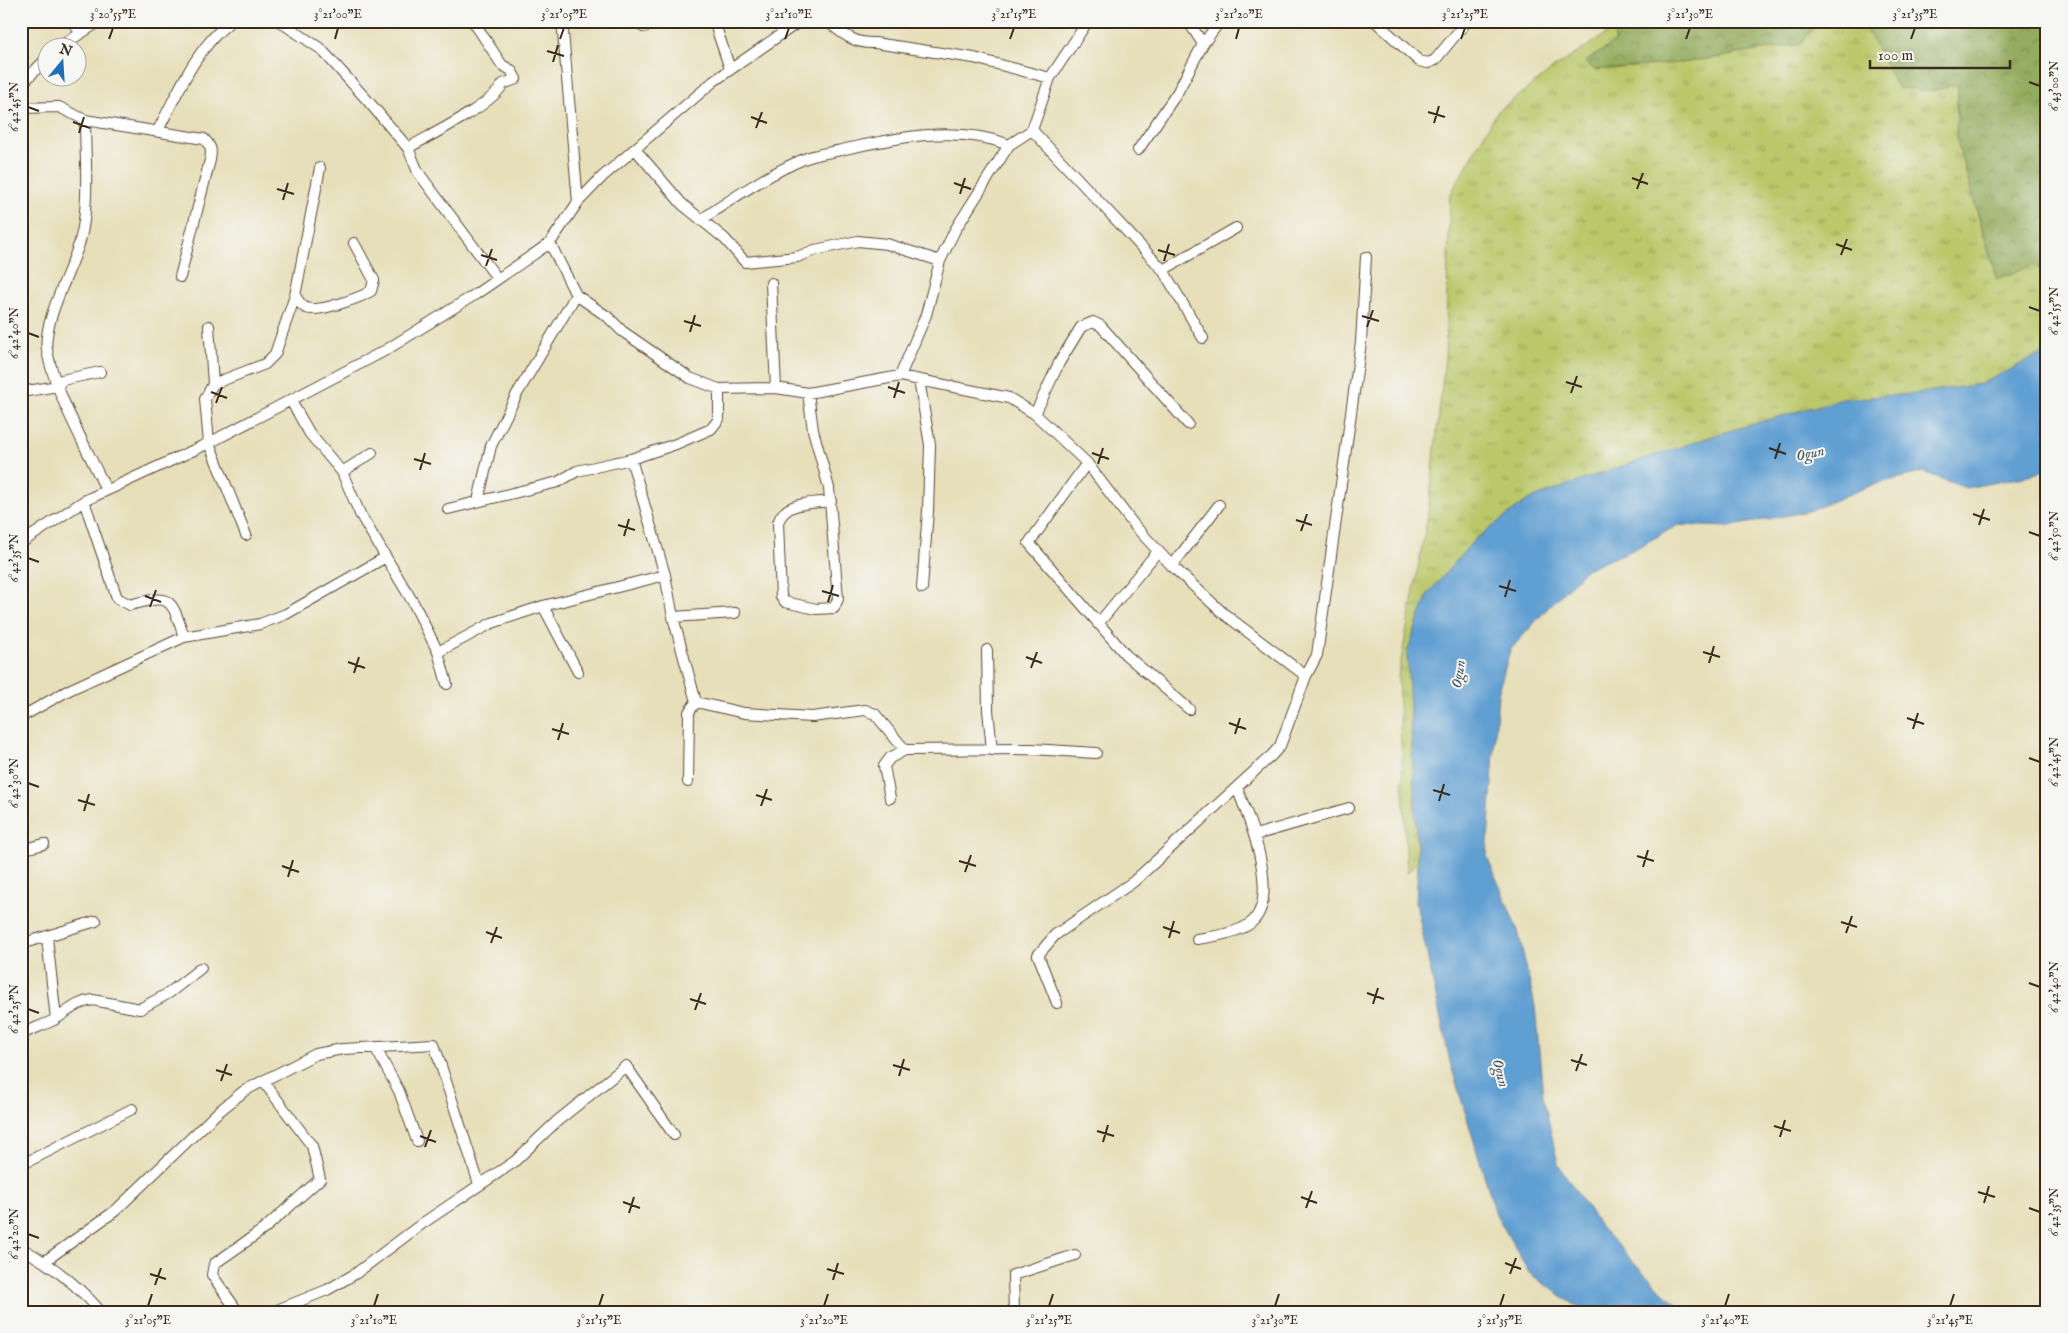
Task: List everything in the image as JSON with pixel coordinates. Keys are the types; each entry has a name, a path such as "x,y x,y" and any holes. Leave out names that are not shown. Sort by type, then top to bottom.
{"street":[{"path":"72,21 80,32"},
{"path":"72,38 100,21"},
{"path":"158,130 196,57 218,32 231,21"},
{"path":"279,21 326,54 408,148 418,172 497,278"},
{"path":"408,148 481,105 500,90 503,84 516,79 511,70 502,65 473,21"},
{"path":"562,21 578,202"},
{"path":"643,27 671,21"},
{"path":"714,21 730,69"},
{"path":"21,543 84,501 208,443 291,401 386,350 476,294 497,278 550,244 578,202 602,177 730,69 800,21"},
{"path":"827,21 853,41 862,44 875,43 974,58 1050,78"},
{"path":"900,376 926,315 940,261 954,230 1009,145 1032,130 1050,78 1088,21"},
{"path":"1188,21 1203,44"},
{"path":"1138,150 1177,93 1203,44 1220,21"},
{"path":"1375,21 1419,61 1428,63 1435,60 1467,21"},
{"path":"21,85 38,67"},
{"path":"21,108 60,107 85,120 158,130 204,139 212,150 180,277"},
{"path":"85,120 85,200 80,241 52,318 47,350 58,386 106,490"},
{"path":"1032,130 1163,270 1203,338"},
{"path":"702,219 754,185 805,158 879,141 930,135 995,139 1009,145"},
{"path":"635,149 682,204 725,239 746,262 797,257 815,250 858,241 887,244 940,261"},
{"path":"213,384 270,361 279,343 287,314 295,296 320,168"},
{"path":"1163,270 1236,228"},
{"path":"295,296 304,307 309,309 336,305 371,291 374,280 354,243"},
{"path":"550,244 576,295 690,378 719,390 776,388 808,393 900,376 999,395 1034,414 1087,463 1134,525 1172,566 1223,613 1306,676"},
{"path":"1057,1003 1038,955 1043,948 1055,935 1133,882 1237,788 1280,746 1306,676 1317,654 1361,342 1366,257"},
{"path":"771,283 776,388"},
{"path":"478,500 491,446 517,394 576,295"},
{"path":"1034,414 1059,363 1081,327 1093,322 1101,326 1188,424"},
{"path":"209,326 213,384 205,399 208,443 246,535"},
{"path":"21,392 58,386 62,380 100,372"},
{"path":"919,380 930,445 928,511 922,588"},
{"path":"448,509 478,500 558,482 577,471 631,459 676,444 711,429 719,419 719,390"},
{"path":"808,393 813,430 831,501 837,604 834,608 824,609 785,602 781,597 778,523 780,514 787,508 831,501"},
{"path":"291,401 310,434 342,472 360,514 414,604 438,652 447,684"},
{"path":"342,472 372,452"},
{"path":"631,459 665,575 672,617 696,702"},
{"path":"1087,463 1029,543 1126,654 1189,709"},
{"path":"84,501 117,598 130,605 159,598 165,600 176,612 184,637"},
{"path":"1172,566 1219,505"},
{"path":"1098,624 1158,551"},
{"path":"21,717 69,690 184,637 260,624 286,614 386,558"},
{"path":"438,652 492,623 543,606 665,575"},
{"path":"543,606 578,672"},
{"path":"672,617 735,613"},
{"path":"987,650 988,710 992,750"},
{"path":"696,702 744,713 812,717 865,710 875,714 906,750"},
{"path":"688,782 689,712 696,702"},
{"path":"890,798 885,762 906,750 1032,750 1096,753"},
{"path":"1197,939 1221,936 1254,921 1261,909 1264,898 1256,835 1237,788"},
{"path":"1256,835 1349,808"},
{"path":"21,850 44,844"},
{"path":"21,944 47,938 96,920"},
{"path":"47,938 56,1019"},
{"path":"21,1034 56,1019 78,1003 93,1000 140,1009 169,993 201,968"},
{"path":"45,1261 115,1211 217,1114 244,1092 316,1054 343,1049 434,1044 480,1184"},
{"path":"375,1047 400,1090 417,1141"},
{"path":"272,1312 327,1290 355,1274 423,1223 514,1162 556,1122 626,1066 674,1136"},
{"path":"238,1312 212,1274 214,1264 264,1229 320,1179 312,1146 263,1081"},
{"path":"21,1165 132,1109"},
{"path":"21,1248 45,1261 72,1282 101,1312"},
{"path":"1014,1312 1013,1275 1075,1255"}],"green space":[{"path":"1613,21 1820,21 1800,44 1681,63 1595,70 1585,62 1615,42"},
{"path":"1820,21 1862,21 1931,91 1958,83 1956,138 1996,278 2034,265 2047,275 2047,351 1981,384 1912,394 1725,432 1528,500 1474,540 1428,594 1407,652 1418,862 1407,873 1398,677 1428,514 1445,358 1450,195 1497,112 1554,68 1614,29 1615,42 1586,62 1595,70 1681,63 1800,44"},
{"path":"1862,21 1917,21 1927,31 1925,21 1998,21 2002,26 2047,23 2047,275 2034,265 1997,279 1956,138 1958,84 1931,91 1898,88"}],"water":[{"name":"Ogun","path":"2047,351 2047,469 2029,476 1966,488 1923,472 1872,485 1809,511 1728,527 1678,525 1633,550 1586,569 1510,650 1498,693 1487,856 1518,931 1535,1006 1543,1096 1558,1164 1598,1224 1645,1274 1685,1312 1585,1312 1529,1273 1496,1214 1450,1062 1416,903 1418,862 1407,652 1428,594 1474,540 1528,500 1725,432 1842,399 1912,394 1981,384"}]}
